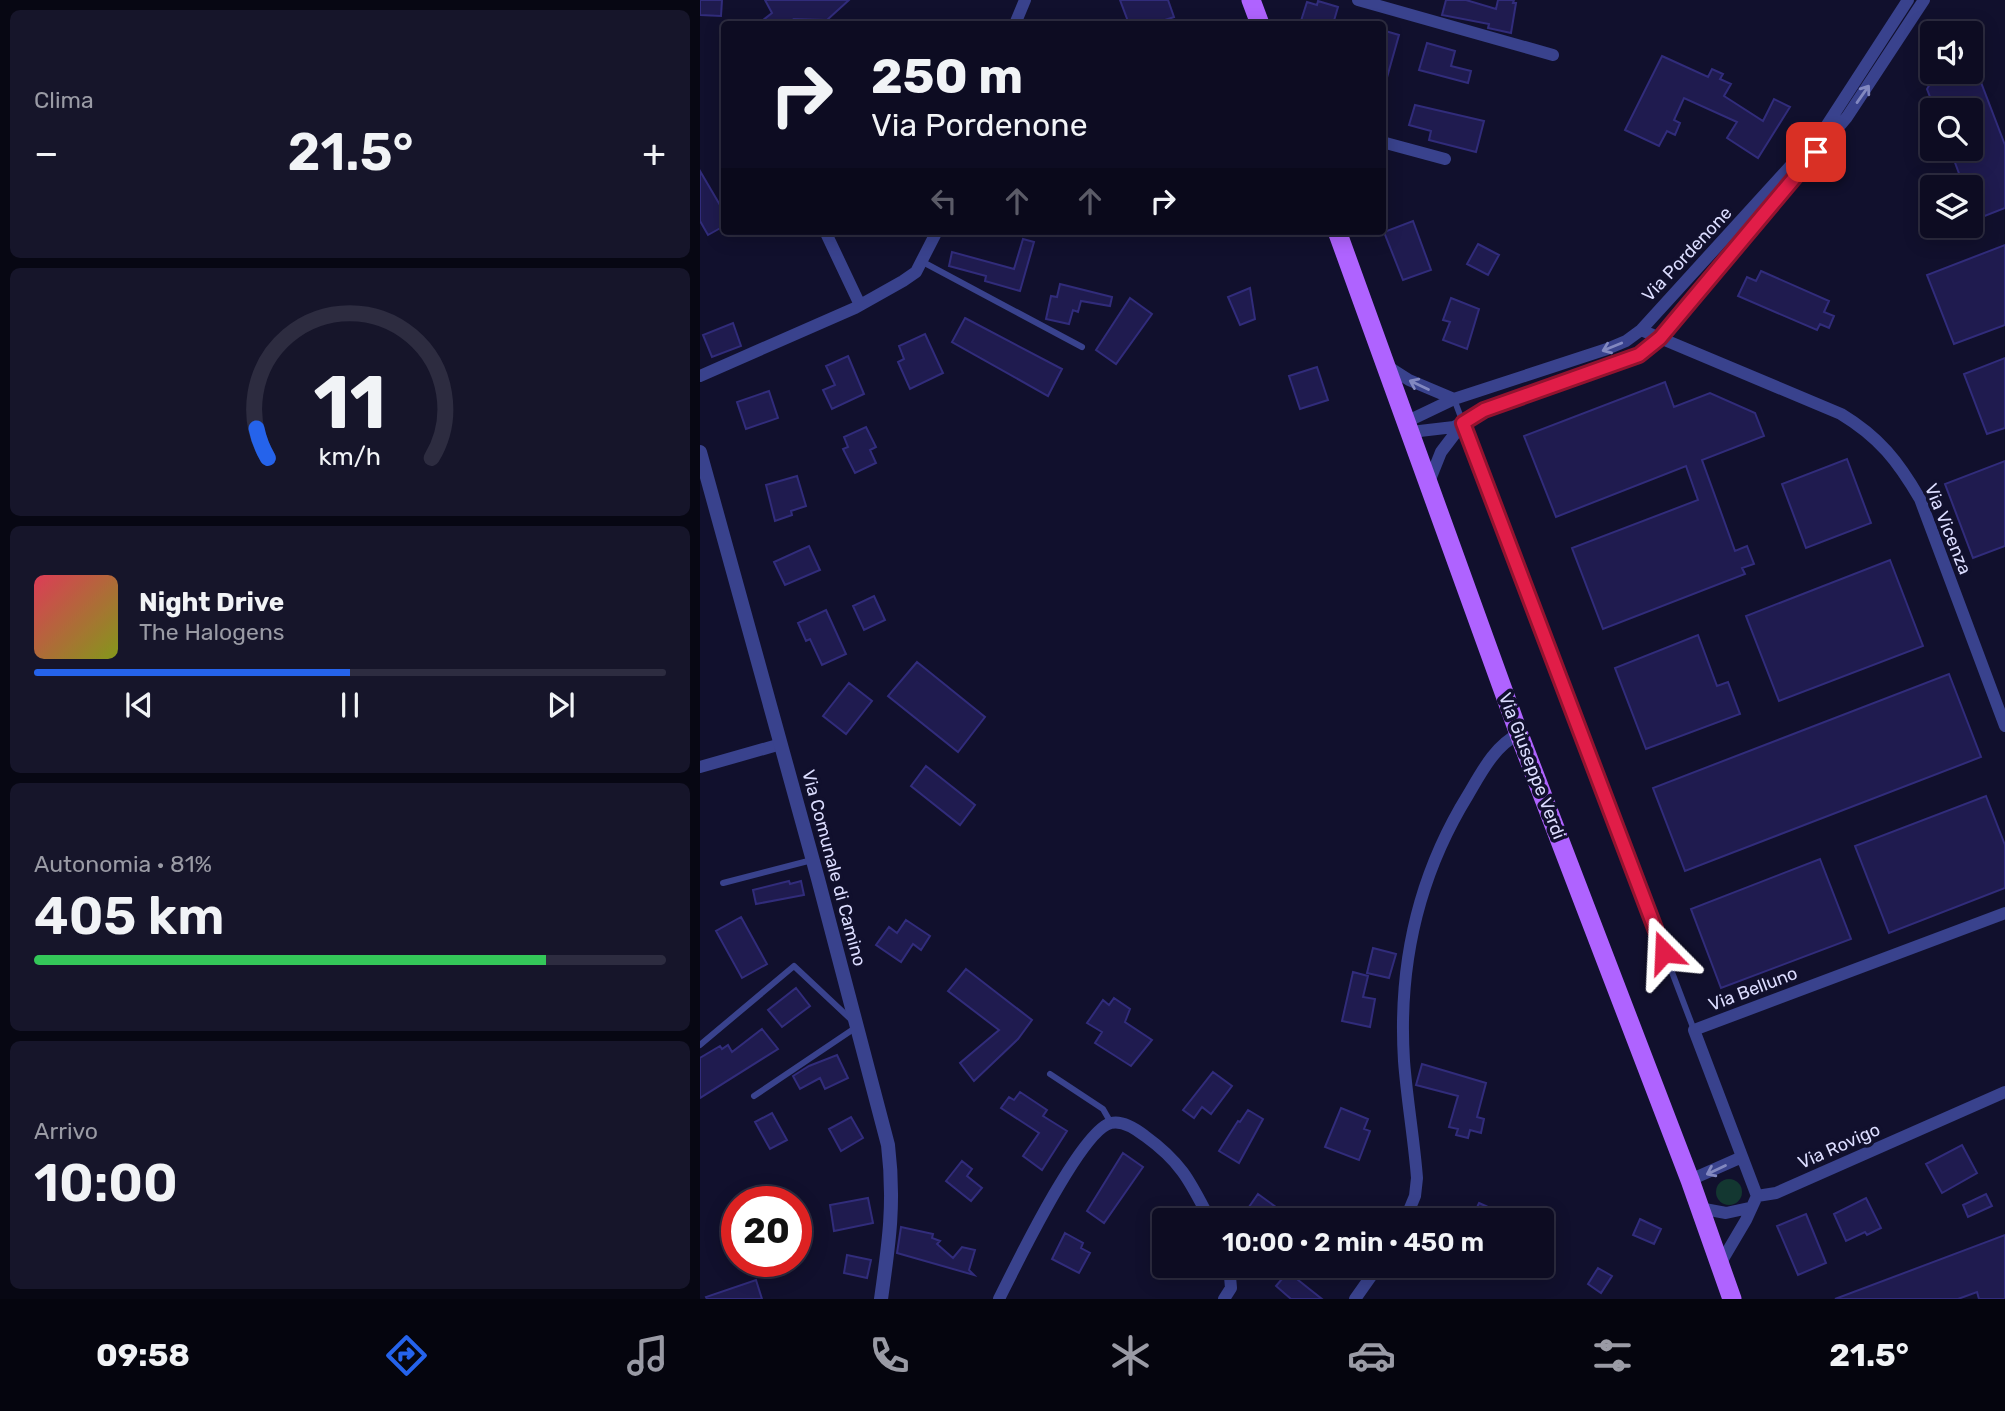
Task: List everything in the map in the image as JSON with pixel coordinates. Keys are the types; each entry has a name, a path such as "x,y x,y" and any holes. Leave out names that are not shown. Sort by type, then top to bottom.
{"main road":[{"path":"1251,0 1260,21"},
{"name":"Via Giuseppe Verdi","path":"1338,235 1519,734 1690,1180 1732,1299"}],"street":[{"path":"1016,21 1025,0"},
{"path":"1358,0 1553,55"},
{"name":"Via Pordenone","path":"1409,427 1444,430 1463,423 1484,410 1624,362 1639,355 1660,338 1825,128 1877,52 1908,0"},
{"name":"Via Pordenone","path":"1409,427 1454,399 1608,349 1641,330 1847,117 1924,0"},
{"path":"1386,143 1445,159"},
{"path":"827,235 860,305"},
{"path":"700,376 860,305 903,281 916,272 935,235"},
{"name":"Via Vicenza","path":"1641,330 1841,414 1875,440 1900,465 1920,499 2005,726"},
{"path":"1387,366 1409,380 1454,399"},
{"path":"1429,482 1441,452 1463,423"},
{"name":"Via Comunale di Camino","path":"700,452 881,1112 893,1184 892,1219 881,1299"},
{"path":"1410,1208 1415,1196 1417,1178 1404,1059 1405,982 1423,884 1447,829 1476,781 1510,738 1519,734"},
{"path":"700,767 780,744"},
{"name":"Via Belluno","path":"1757,1196 1694,1030 2005,913"},
{"name":"Via Rovigo","path":"1757,1196 1776,1193 2005,1092"},
{"path":"999,1299 1034,1226 1051,1198 1090,1141 1101,1128 1111,1122 1125,1124 1171,1155 1189,1180 1204,1208"},
{"path":"1690,1180 1742,1157"},
{"path":"1720,1264 1757,1196"},
{"path":"1699,1208 1726,1213 1749,1208"},
{"path":"1224,1299 1231,1288 1230,1278"},
{"path":"1354,1299 1369,1278"}],"lane":[{"path":"921,261 1082,347"},
{"path":"1454,399 1694,1030"},
{"path":"723,883 813,860"},
{"path":"700,1045 794,966 858,1027 754,1096"},
{"path":"1050,1074 1103,1109 1111,1122"}],"green space":[{"path":"1729,1179 1739,1182 1742,1192 1739,1202 1729,1205 1719,1202 1716,1192 1719,1182"}],"building":[{"path":"700,0 722,0 721,16 700,15"},
{"path":"765,0 849,0 827,20 762,21 772,13"},
{"path":"1120,0 1168,0 1174,17 1162,21 1128,21"},
{"path":"1446,0 1466,0 1496,9 1498,0 1514,0 1513,3 1516,3 1511,33 1488,28 1489,24 1442,15"},
{"path":"1318,1 1338,7 1334,21 1301,21 1307,2 1317,5"},
{"path":"1386,31 1399,35 1386,81"},
{"path":"1427,43 1455,51 1451,66 1471,71 1468,83 1419,70"},
{"path":"1662,56 1708,77 1712,69 1723,74 1720,79 1731,84 1724,96 1763,121 1774,99 1790,107 1758,158 1727,138 1737,122 1684,98 1674,120 1680,123 1675,135 1667,131 1659,146 1625,130"},
{"path":"1930,84 1982,84 2005,145 2005,208 1983,217 1983,175 1960,175 1954,161 1983,161 1983,98 1930,98 1927,89"},
{"path":"1415,105 1484,121 1476,152 1429,140 1431,131 1409,125"},
{"path":"700,171 721,204 721,228 708,235 700,221"},
{"path":"1413,221 1431,270 1403,280 1386,231"},
{"path":"1023,239 1034,242 1020,291 985,281 986,276 949,266 952,252 1014,269"},
{"path":"1478,244 1499,255 1488,275 1467,264"},
{"path":"2005,245 2005,325 1954,344 1927,275"},
{"path":"1761,271 1829,301 1824,312 1834,316 1829,328 1820,324 1817,330 1738,296 1747,277 1756,281"},
{"path":"1060,284 1112,297 1110,306 1081,301 1078,312 1073,310 1069,324 1046,319 1051,296 1057,297"},
{"path":"1250,288 1255,319 1240,325 1228,297"},
{"path":"1130,298 1152,314 1116,364 1096,350"},
{"path":"1451,298 1479,309 1467,349 1443,340 1450,322 1443,320"},
{"path":"965,318 1062,369 1048,396 952,342"},
{"path":"733,323 741,346 712,357 703,335"},
{"path":"925,334 943,373 910,389 898,362 904,359 899,346"},
{"path":"848,356 864,394 832,409 823,390 835,385 826,366"},
{"path":"2005,358 2005,428 1987,434 1964,374"},
{"path":"1317,367 1328,400 1300,409 1289,376"},
{"path":"1665,382 1674,407 1710,393 1755,413 1764,436 1702,460 1735,551 1747,546 1754,564 1742,568 1745,574 1603,629 1572,548 1698,500 1686,466 1556,517 1524,436"},
{"path":"769,391 778,418 746,429 737,402"},
{"path":"866,427 876,447 870,450 876,463 855,473 843,449 848,447 844,437"},
{"path":"1847,459 1871,523 1806,548 1782,484"},
{"path":"2005,461 2005,546 1973,558 1945,484"},
{"path":"797,476 806,506 775,521 766,485"},
{"path":"809,546 820,570 785,585 774,562"},
{"path":"1890,560 1923,646 1779,701 1746,616"},
{"path":"874,596 885,620 864,630 853,606"},
{"path":"826,610 846,654 822,665 810,639 806,641 798,623"},
{"path":"1698,635 1717,686 1728,682 1740,714 1646,749 1615,668"},
{"path":"917,662 985,717 958,752 888,696"},
{"path":"1949,674 1981,757 1685,871 1653,788"},
{"path":"849,683 872,701 846,734 823,716"},
{"path":"926,766 975,805 960,825 911,786"},
{"path":"1986,796 2005,845 2005,888 1889,933 1855,846"},
{"path":"1820,859 1851,939 1721,988 1691,909"},
{"path":"789,881 790,884 801,881 804,895 756,904 753,890"},
{"path":"741,917 767,964 742,978 716,931"},
{"path":"906,920 930,936 921,950 913,944 901,962 876,945 889,927 897,933"},
{"path":"1373,948 1396,954 1389,978 1367,973"},
{"path":"966,969 1032,1020 1018,1039 974,1081 960,1063 999,1030 948,991"},
{"path":"1353,972 1368,976 1363,997 1375,999 1370,1027 1342,1021"},
{"path":"796,988 810,1006 782,1027 768,1010"},
{"path":"1114,998 1130,1009 1125,1022 1152,1040 1131,1066 1095,1043 1102,1032 1087,1023 1103,1000 1109,1005"},
{"path":"762,1029 778,1049 700,1098 700,1058 720,1046 722,1049 728,1045 732,1052"},
{"path":"837,1055 848,1078 825,1089 820,1078 800,1089 793,1076 809,1066"},
{"path":"1422,1064 1486,1083 1477,1117 1484,1119 1481,1133 1470,1130 1468,1138 1456,1135 1458,1129 1449,1127 1458,1096 1416,1085"},
{"path":"1213,1072 1232,1086 1211,1114 1202,1107 1194,1118 1183,1110"},
{"path":"1020,1092 1047,1110 1043,1116 1067,1131 1042,1170 1023,1156 1039,1133 1001,1108 1009,1097 1014,1100"},
{"path":"1341,1108 1368,1119 1364,1129 1370,1131 1359,1160 1325,1147"},
{"path":"1248,1110 1263,1119 1239,1163 1219,1151"},
{"path":"772,1113 787,1140 770,1149 755,1122"},
{"path":"851,1117 863,1138 841,1151 829,1129"},
{"path":"1962,1145 1977,1173 1942,1193 1926,1164"},
{"path":"1123,1153 1143,1167 1104,1223 1087,1211"},
{"path":"962,1161 972,1169 967,1176 982,1188 971,1201 946,1181"},
{"path":"1258,1194 1277,1208 1248,1208"},
{"path":"1986,1194 1992,1206 1968,1217 1963,1205"},
{"path":"868,1198 873,1223 834,1231 830,1205"},
{"path":"1866,1198 1881,1228 1846,1241 1834,1214"},
{"path":"1479,1203 1490,1208 1477,1208"},
{"path":"1806,1214 1826,1263 1798,1275 1777,1226"},
{"path":"1640,1219 1661,1229 1654,1244 1633,1235"},
{"path":"901,1227 933,1234 932,1238 940,1241 937,1244 953,1258 962,1247 975,1250 969,1270 974,1275 897,1253"},
{"path":"1065,1233 1083,1243 1081,1248 1090,1253 1079,1273 1052,1259"},
{"path":"2005,1235 2005,1299 1979,1299 1977,1292 1958,1299 1835,1299"},
{"path":"847,1255 871,1260 867,1278 844,1273"},
{"path":"1598,1268 1612,1276 1601,1293 1588,1284"},
{"path":"1283,1278 1296,1278 1322,1299 1291,1299 1276,1286"},
{"path":"756,1280 762,1299 706,1297"}],"route":[{"path":"1664,952 1463,423 1484,410 1639,355 1660,338 1816,152"}]}
